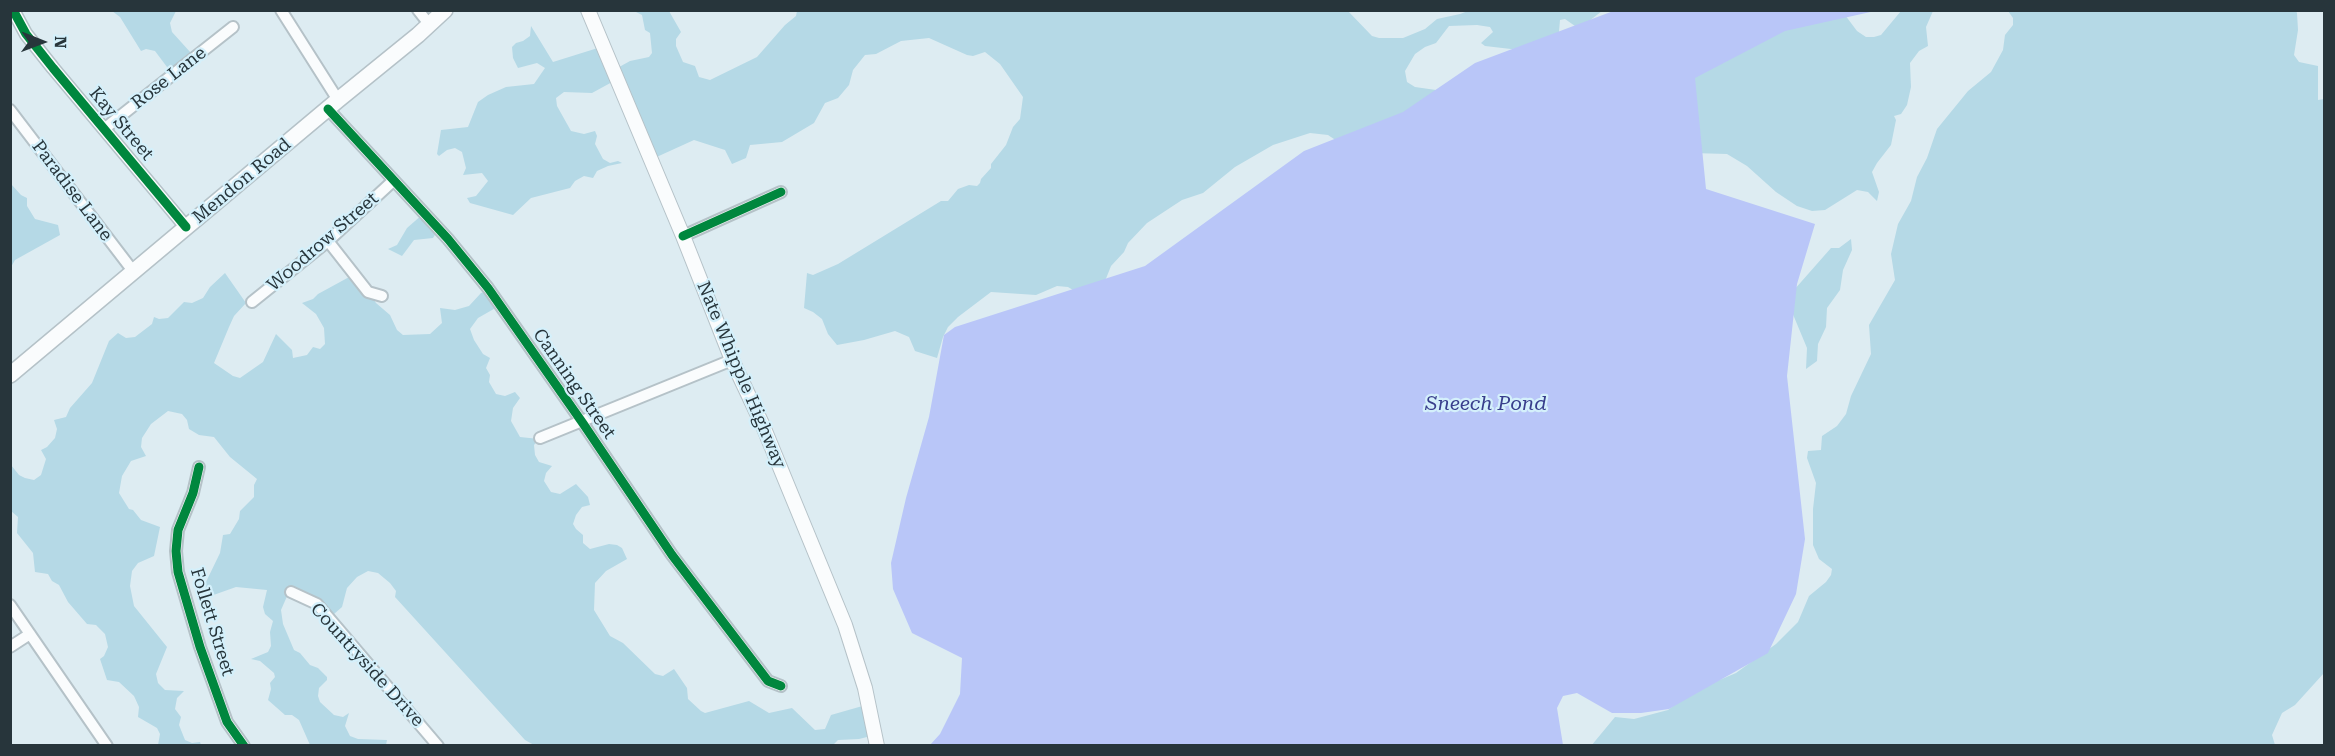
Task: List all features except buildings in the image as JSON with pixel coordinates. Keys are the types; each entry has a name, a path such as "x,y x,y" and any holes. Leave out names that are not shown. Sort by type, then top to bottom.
{"main road":[{"name":"Mendon Road","path":"12,371 418,35 445,10"},
{"name":"Nate Whipple Highway","path":"588,10 683,236 732,360 763,426 845,625 865,688 877,746"}],"street":[{"name":"Kay Street","path":"13,10 26,34 186,227"},
{"name":"Canning Street","path":"281,10 333,104 393,181 448,239 488,288 685,573 768,681 781,686"},
{"path":"418,10 429,24"},
{"name":"Rose Lane","path":"105,129 233,27"},
{"name":"Paradise Lane","path":"10,110 133,271"},
{"name":"Woodrow Street","path":"252,302 327,241 393,181"},
{"path":"683,236 781,192"},
{"path":"327,241 368,292 382,296"},
{"path":"540,438 732,360"},
{"name":"Follett Street","path":"199,468 193,493 178,531 176,551 178,572 227,722 244,746"},
{"name":"Countryside Drive","path":"291,592 317,604 438,746"},
{"path":"10,605 107,746"},
{"path":"10,647 30,634"}],"shaded area":[{"path":"1347,10 1372,36 1379,38 1403,38 1425,29 1437,19 1468,11 1602,11 1584,25 1575,26 1565,19 1560,20 1558,43 1552,48 1511,49 1485,46 1481,43 1493,32 1490,27 1449,26 1436,43 1415,54 1405,71 1407,82 1415,87 1436,90 1439,94 1343,145 1328,135 1310,133 1273,145 1235,167 1203,193 1182,200 1147,223 1111,266 1103,286 1078,293 1068,287 1057,286 1036,295 991,292 948,327 937,358 915,351 909,337 895,331 837,345 828,334 822,319 804,308 807,273 813,275 838,264 941,201 948,201 958,189 969,185 977,186 980,183 1006,145 1013,127 1020,119 1023,97 1000,64 985,52 973,56 967,55 929,38 901,41 876,54 865,55 853,70 849,85 838,98 825,103 814,123 782,142 750,145 746,158 732,164 725,150 694,140 650,160 614,81 592,93 564,92 556,98 557,106 571,131 584,134 595,131 597,136 595,144 603,159 610,163 618,161 622,163 597,171 593,178 584,176 575,181 570,188 531,198 513,215 470,203 467,198 476,196 488,181 482,173 463,175 466,168 462,152 455,148 439,156 437,154 441,130 468,127 478,102 506,87 534,84 545,68 537,63 518,68 513,58 512,47 530,36 531,26 553,62 601,47 612,71 630,61 649,57 652,53 650,33 645,30 642,15 634,11 669,11 681,32 676,39 676,46 683,62 695,66 699,77 710,80 757,57 796,16 797,11"},
{"path":"112,11 176,11 170,23 172,32 191,53 170,71 155,51 146,49 141,51 120,17"},
{"path":"1842,11 1857,31 1866,37 1874,37 1881,35 1901,11 1933,11 1926,27 1928,46 1919,51 1910,63 1911,87 1907,105 1901,114 1894,116 1896,120 1891,145 1872,172 1879,192 1877,201 1868,192 1857,190 1825,210 1812,211 1797,206 1776,192 1747,166 1727,154 1692,153 1673,62"},
{"path":"2008,11 2296,11 2297,13 2298,30 2294,55 2299,62 2318,66 2318,100 2324,99 2324,673 2295,705 2282,713 2272,735 2275,745 1591,746 1615,717 1634,719 1668,710 1691,692 1736,673 1776,644 1798,622 1809,596 1831,575 1832,569 1819,559 1813,545 1816,483 1807,458 1808,451 1821,450 1822,436 1837,426 1846,414 1851,396 1871,354 1869,325 1895,280 1891,254 1898,224 1911,201 1917,177 1927,158 1937,129 1968,91 1991,72 2003,50 2005,35 2013,25 2013,18"},
{"path":"11,184 27,198 27,206 35,219 58,225 60,235 15,260 11,267"},
{"path":"423,214 438,230 433,238 414,240 402,256 388,249 397,245 407,228"},
{"path":"1851,239 1852,250 1843,270 1840,290 1827,308 1826,327 1818,344 1817,361 1806,369 1807,348 1792,312 1794,290 1831,248 1839,248"},
{"path":"225,273 246,303 234,316 214,363 240,378 263,362 276,334 292,350 293,358 307,355 313,347 320,349 325,344 324,328 316,314 302,303 313,299 351,276 360,280 376,303 390,315 397,330 403,335 430,334 442,323 440,308 455,310 469,306 481,293 489,290 499,306 478,318 470,329 483,354 490,358 486,368 490,375 489,382 496,394 505,396 515,392 520,398 513,408 511,421 520,437 539,439 534,445 535,455 539,462 552,466 546,473 544,481 551,492 560,494 576,484 588,497 590,505 582,507 573,524 583,535 583,543 590,549 609,544 617,545 622,548 627,559 606,571 595,583 594,610 610,636 623,643 655,674 663,676 674,669 687,688 688,699 705,713 749,701 769,713 792,708 815,730 825,729 831,715 866,705 871,736 838,740 832,746 534,745 525,740 395,597 396,591 390,583 378,573 368,571 357,577 347,588 342,607 326,621 311,606 288,594 281,610 283,624 294,650 327,677 319,688 320,702 334,715 343,717 349,713 345,726 350,736 358,739 387,740 386,745 310,745 299,720 292,715 285,715 268,700 270,683 275,677 274,673 260,661 251,659 268,652 271,646 270,632 273,621 265,614 263,607 267,590 236,587 205,598 205,584 220,553 223,535 230,534 239,519 240,511 254,497 254,485 257,479 230,457 214,437 199,435 189,429 187,420 182,414 168,411 151,424 142,438 141,447 146,456 131,461 122,476 119,493 129,509 133,510 141,520 160,527 154,556 138,563 132,571 130,586 134,606 167,647 156,674 158,683 165,690 184,691 177,698 175,709 181,717 179,725 185,740 192,743 200,742 201,745 158,745 160,734 157,728 138,717 139,707 134,696 119,682 107,680 100,659 108,647 105,634 96,625 87,624 68,602 59,585 52,581 48,574 35,572 33,553 17,533 18,517 11,511 11,465 19,475 25,478 34,480 41,475 46,459 41,450 55,438 57,429 54,420 66,417 70,408 92,383 109,341 118,333 126,338 135,337 152,324 154,317 168,318 184,302 192,303 203,298 210,287"}],"water":[{"name":"Sneech Pond","path":"1616,10 1875,11 1785,31 1695,78 1706,189 1815,224 1797,284 1787,376 1805,539 1796,594 1768,653 1669,709 1641,713 1612,713 1577,693 1563,696 1557,708 1563,745 930,745 940,734 960,694 962,658 912,633 893,589 891,563 906,498 929,417 944,335 955,327 1145,266 1304,151 1403,112 1475,63"}],"cycle path":[{"path":"13,10 26,34 53,68 186,227"},
{"path":"328,109 448,239 488,288 672,555 768,681 781,686"},
{"path":"683,236 781,192"},
{"path":"199,467 193,493 178,530 176,551 178,572 200,647 227,722 244,746"}]}
